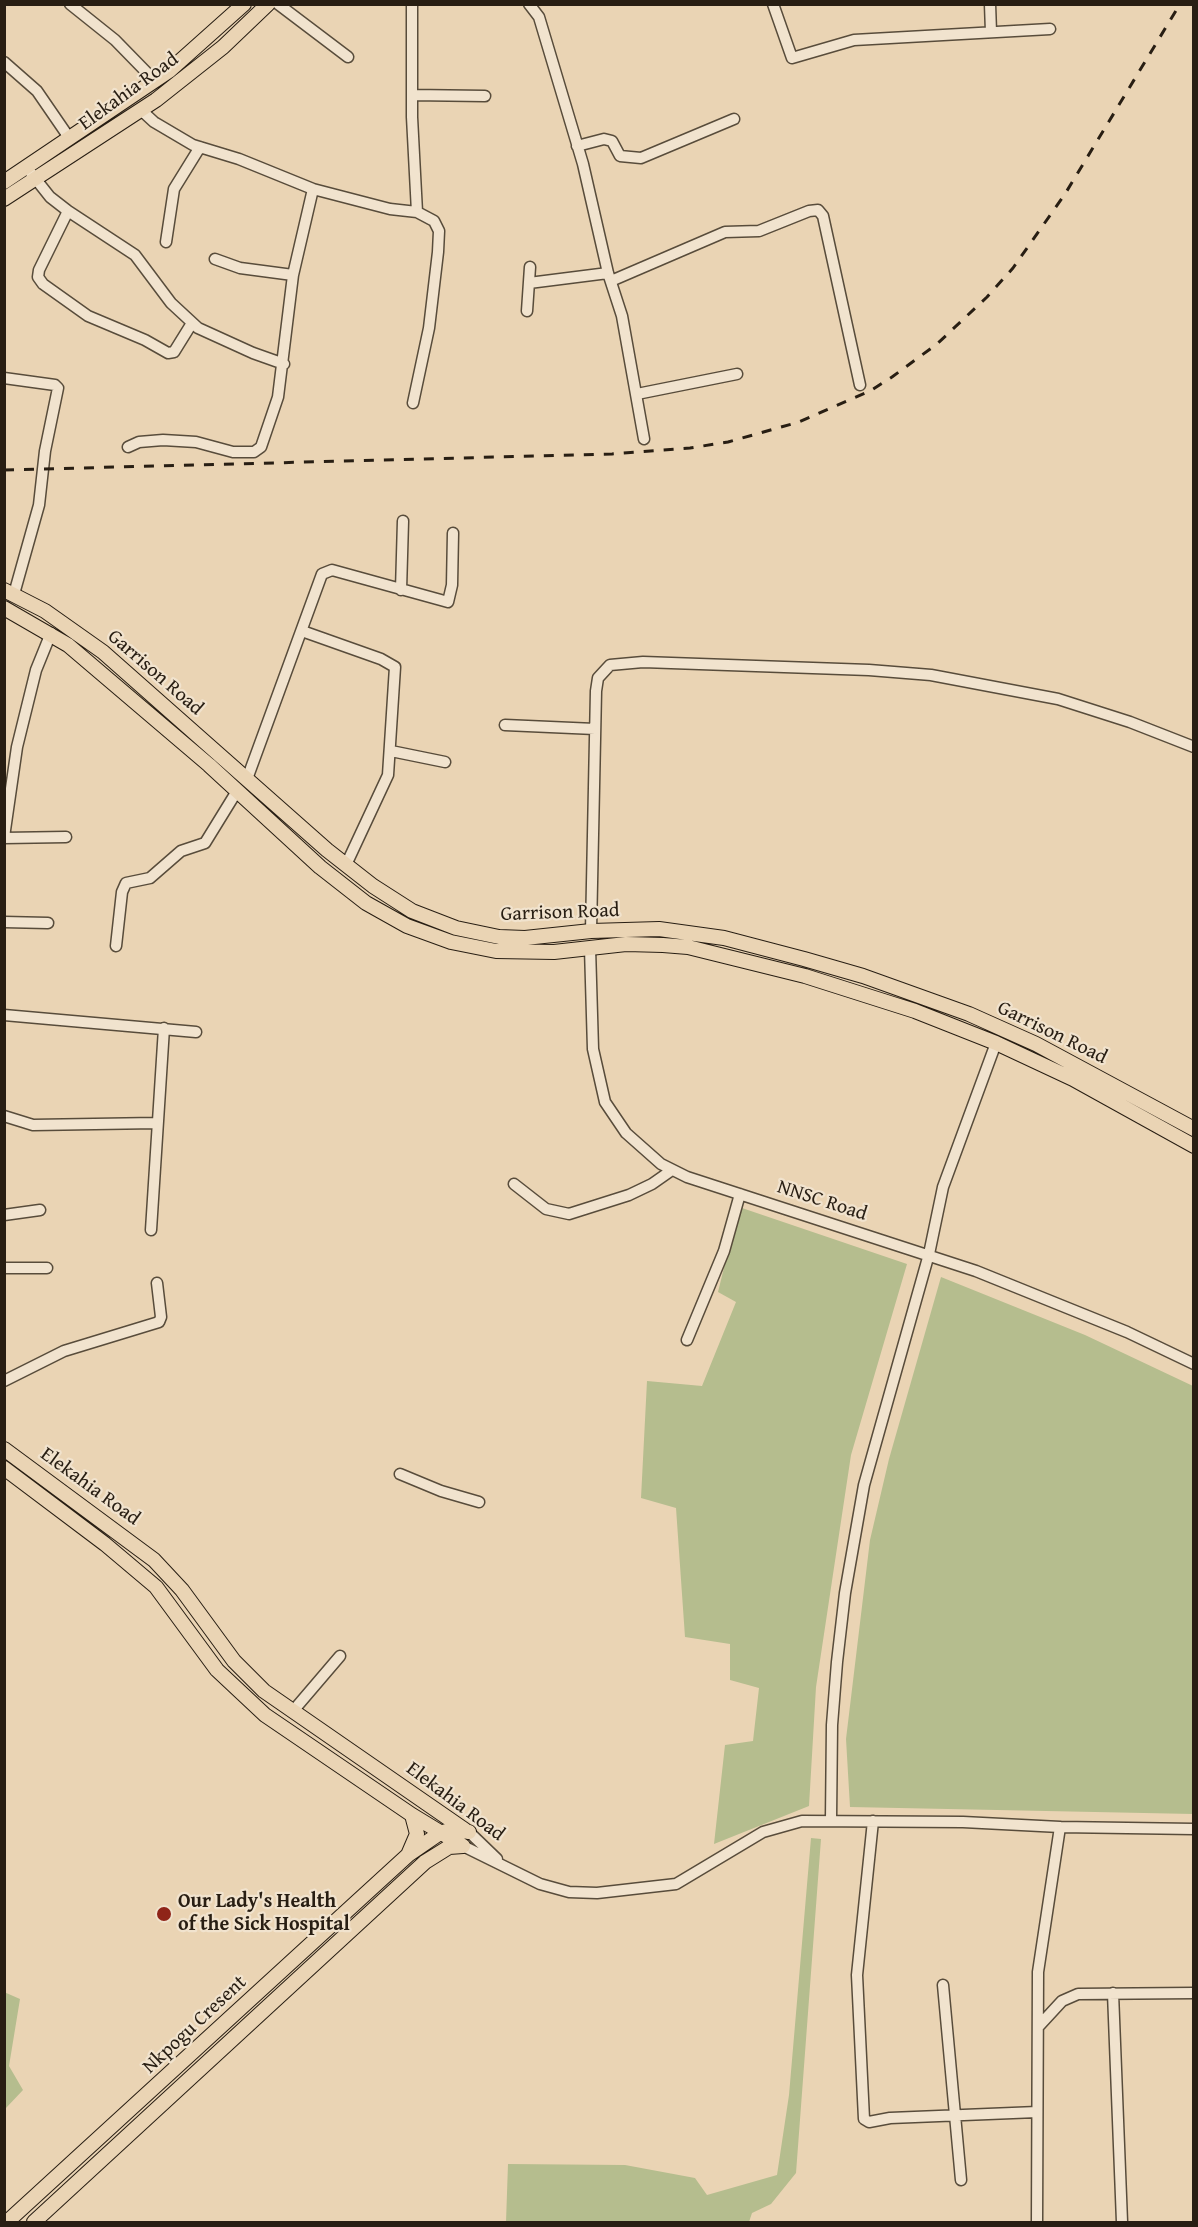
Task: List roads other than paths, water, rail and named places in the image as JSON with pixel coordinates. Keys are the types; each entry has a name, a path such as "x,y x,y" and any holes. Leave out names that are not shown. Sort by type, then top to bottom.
{"main road":[{"name":"Elekahia Road","path":"6,190 27,168 155,81 244,4"},
{"name":"Elekahia Road","path":"6,190 36,179 141,110 223,46 268,4"},
{"name":"Garrison Road","path":"9,592 45,611 103,652 346,865 412,911 456,928 499,937 525,938 591,931 659,929 713,936 863,976 969,1014 1036,1044 1194,1129"},
{"name":"Garrison Road","path":"4,608 51,633 131,696 341,884 366,903 407,926 451,942 496,951 554,952 640,944 688,947 805,976 915,1011 996,1043 1073,1079 1194,1146"},
{"name":"Elekahia Road","path":"4,1449 153,1560 182,1590 234,1661 264,1691 469,1832"},
{"name":"Elekahia Road","path":"4,1468 105,1544 156,1587 217,1670 265,1715 412,1815 464,1846"},
{"path":"435,1809 440,1833 453,1829 469,1832"},
{"path":"408,1855 417,1834 412,1815"},
{"name":"Nkpogu Cresent","path":"7,2223 408,1855 440,1833"},
{"name":"Nkpogu Cresent","path":"425,1862 440,1833"},
{"name":"Nkpogu Cresent","path":"34,2223 425,1862 449,1847 464,1846"}],"street":[{"path":"70,4 116,40 155,81"},
{"path":"278,4 348,57"},
{"path":"412,4 412,95 417,212"},
{"path":"529,4 539,17 577,146 622,316 644,440"},
{"path":"773,4 792,58 854,40 1050,29"},
{"path":"990,4 992,32"},
{"path":"4,62 37,91 70,139"},
{"path":"412,95 485,96"},
{"path":"141,110 174,135 200,147 239,159 313,189 390,209 417,212 434,220 439,231 429,328 413,403"},
{"path":"577,146 604,139 612,141 620,156 641,158 734,119"},
{"path":"166,242 174,189 200,147"},
{"path":"27,168 50,196 68,212 128,248 171,303 192,323 205,332 243,349 284,364"},
{"path":"128,447 147,441 183,441 232,452 258,450 278,397 284,364 293,275 313,189"},
{"path":"529,283 610,277 725,232 759,231 809,211 818,210 823,216 860,385"},
{"path":"68,212 39,270 38,277 43,284 88,316 145,340 164,352 174,352 192,323"},
{"path":"215,259 240,268 293,275"},
{"path":"528,311 530,267"},
{"path":"637,394 737,374"},
{"path":"4,378 55,385 58,388 45,451 39,505 9,592"},
{"path":"400,590 403,521"},
{"path":"247,779 322,574 326,570 442,602 449,600 453,533"},
{"path":"302,632 394,665 396,671 388,775 346,865"},
{"path":"51,633 39,660 16,747 4,838 66,837"},
{"path":"591,931 596,692 603,670 610,665 623,662 643,662 869,670 931,675 1058,699 1130,722 1194,747"},
{"path":"505,725 595,729"},
{"path":"391,751 445,762"},
{"path":"116,946 122,892 126,883 150,878 181,851 205,843 237,791"},
{"path":"4,922 48,923"},
{"name":"NNSC Road","path":"590,948 593,1049 605,1102 619,1125 637,1145 672,1170 687,1178 929,1254 1127,1332 1194,1364"},
{"path":"4,1015 196,1032"},
{"path":"151,1230 156,1123 164,1028"},
{"path":"831,1819 832,1725 836,1673 856,1522 888,1394 929,1254 943,1186 996,1043"},
{"path":"4,1116 33,1125 156,1123"},
{"path":"514,1184 546,1209 569,1214 629,1195 652,1184 672,1170"},
{"path":"687,1340 724,1251 740,1194"},
{"path":"4,1215 40,1210"},
{"path":"4,1268 47,1268"},
{"path":"4,1381 63,1351 159,1322 157,1283"},
{"path":"400,1474 441,1491 479,1502"},
{"path":"293,1712 340,1656"},
{"path":"503,1865 540,1884 569,1892 597,1893 615,1889 660,1888 684,1881 763,1832 788,1823 831,1819 1194,1829"},
{"path":"873,1821 858,1965 864,2119 869,2122 891,2118 1037,2112"},
{"path":"1037,2223 1038,1972 1060,1827"},
{"name":"Elekahia Road","path":"469,1832 503,1865"},
{"name":"Elekahia Road","path":"464,1846 503,1865"},
{"path":"943,1985 961,2180"},
{"path":"1038,2027 1069,1996 1113,1993 1194,1993"},
{"path":"1113,1993 1122,2223"}],"railway":[{"path":"4,470 612,454 690,448 728,442 799,422 870,391 892,377 937,344 987,297 1013,268 1065,194 1180,4"}],"place":[{"name":"Our Lady's Health of the Sick Hospital","path":"164,1914"}]}
